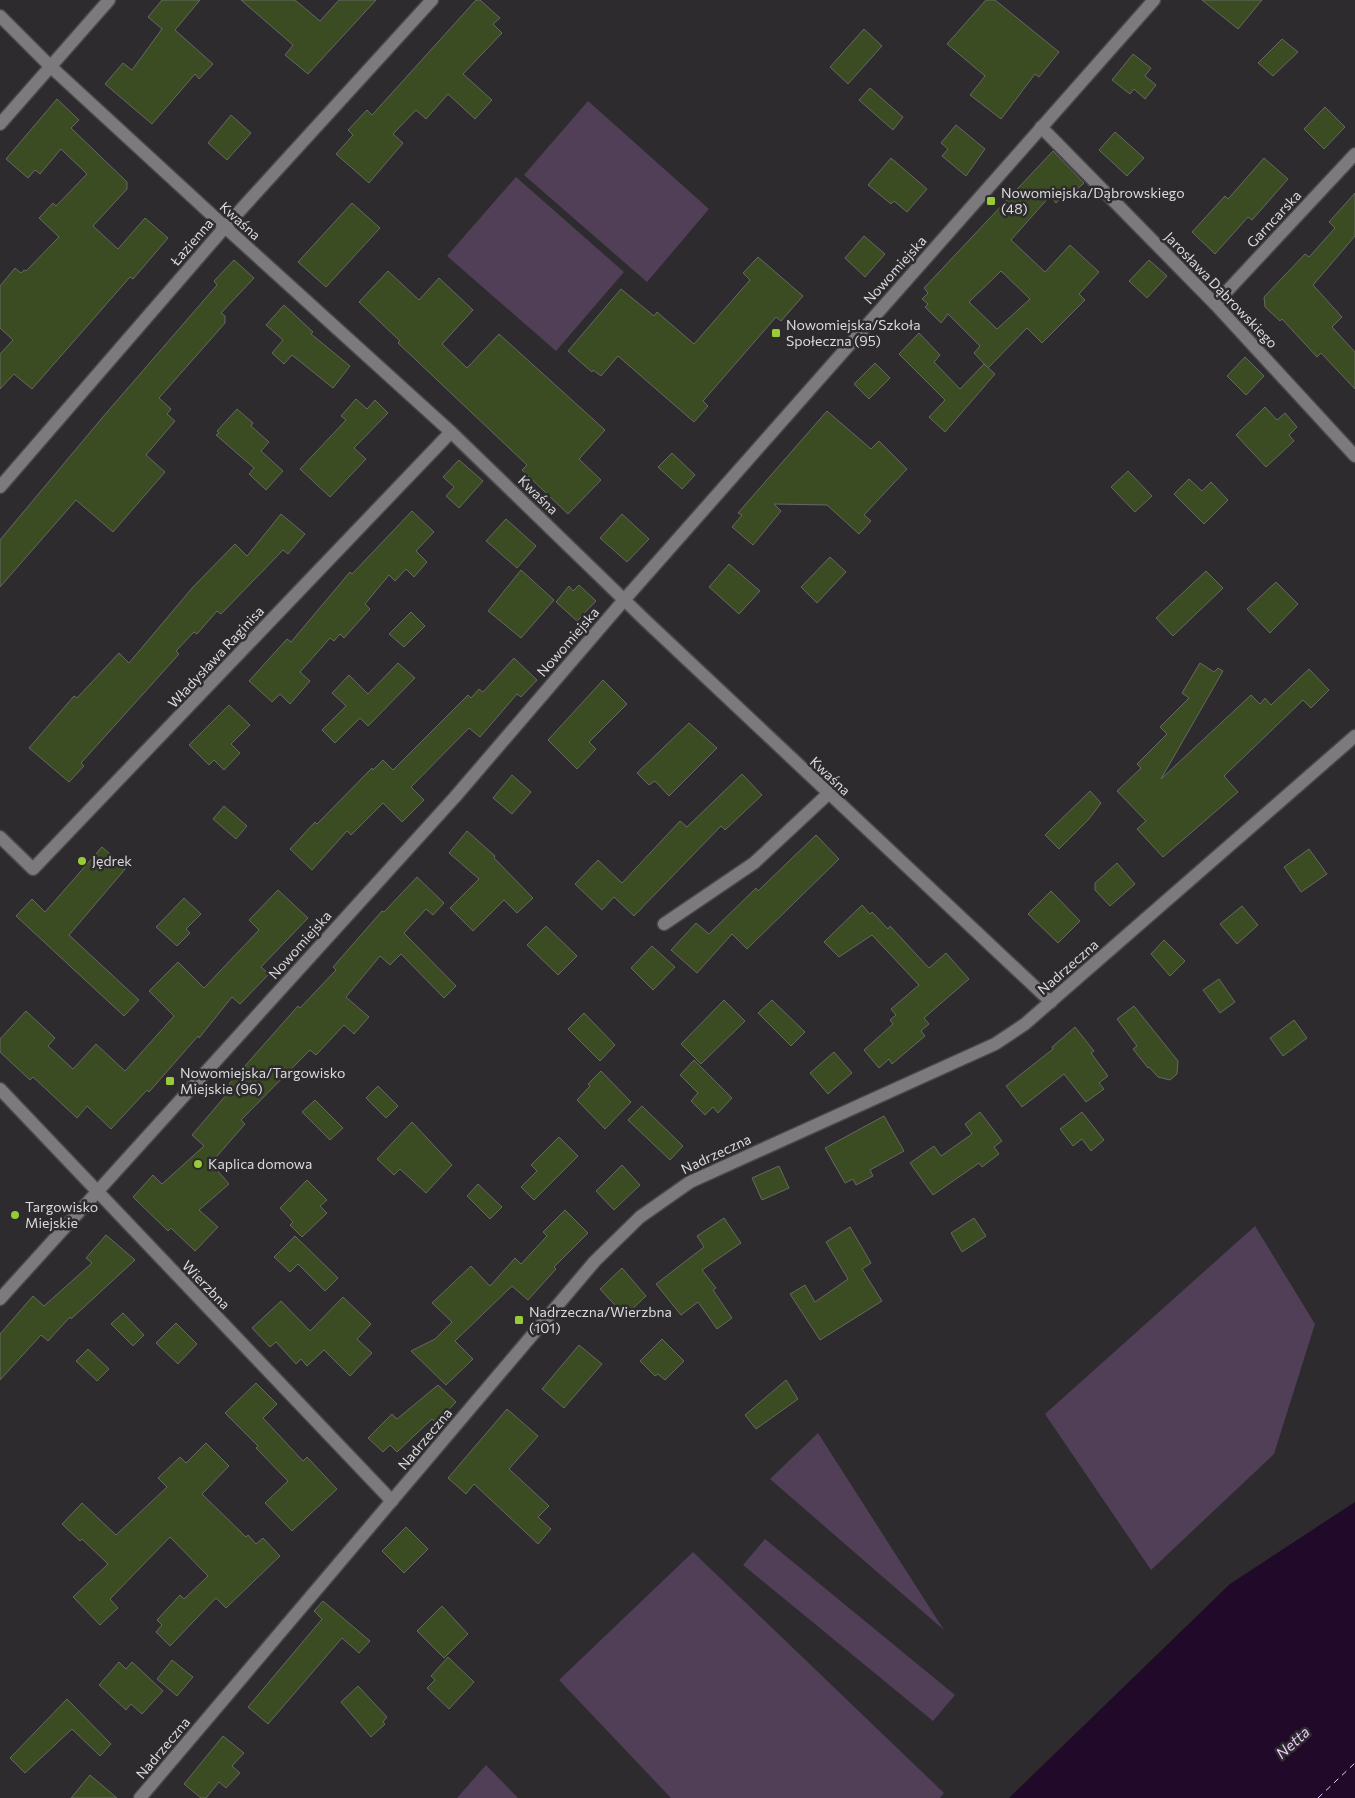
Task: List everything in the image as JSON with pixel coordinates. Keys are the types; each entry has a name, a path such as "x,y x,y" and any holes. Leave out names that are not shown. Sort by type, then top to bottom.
{"street":[{"path":"0,124 109,0"},
{"name":"Łazienna","path":"0,487 225,227 432,0"},
{"name":"Nowomiejska","path":"0,1299 455,797 624,600 1154,0"},
{"name":"Kwaśna","path":"0,16 50,66 452,432 624,600 1051,1002"},
{"name":"Jarosława Dąbrowskiego","path":"1041,127 1214,304 1355,456"},
{"name":"Garncarska","path":"1214,304 1355,154"},
{"name":"Władysława Raginisa","path":"0,837 33,869 452,432"},
{"name":"Nadrzeczna","path":"140,1798 595,1261 640,1217 690,1182 995,1044 1025,1024 1355,736"},
{"path":"664,924 754,862 828,794"},
{"name":"Wierzbna","path":"0,1089 392,1501"}],"shaded area":[{"path":"588,101 709,209 647,282 524,175"},
{"path":"516,177 624,272 556,351 447,256"},
{"path":"1255,1226 1315,1324 1274,1454 1151,1570 1045,1414"},
{"path":"818,1433 944,1630 770,1479"},
{"path":"765,1539 955,1695 933,1721 743,1565"},
{"path":"693,1552 944,1793 940,1798 671,1798 559,1680"},
{"path":"486,1765 518,1798 457,1798"}],"water":[{"name":"Netta","path":"1355,1502 1355,1798 1009,1798 1230,1584"}],"building":[{"path":"162,0 200,0 175,30 213,64 199,79 195,74 152,124 105,84 123,63 132,70 162,29 148,17"},
{"path":"241,0 295,0 320,21 339,0 376,0 308,74 285,55 293,45"},
{"path":"476,0 480,0 500,18 493,24 502,33 463,74 492,100 475,119 448,94 426,119 416,110 393,134 403,143 369,183 336,154 353,135 348,130 367,110 372,115"},
{"path":"986,0 995,0 1059,52 1039,77 1035,74 1001,119 970,95 985,76 947,44"},
{"path":"1202,0 1262,0 1238,29"},
{"path":"864,29 882,46 848,84 830,67"},
{"path":"1282,39 1298,52 1273,76 1258,63"},
{"path":"1133,54 1151,68 1145,76 1156,85 1145,99 1134,89 1130,94 1112,80"},
{"path":"870,88 903,117 893,130 859,100"},
{"path":"57,99 79,120 71,128 127,182 127,189 93,226 118,249 145,218 168,238 133,279 130,277 32,389 14,374 0,389 0,354 13,340 0,328 0,286 15,268 21,273 24,270 26,271 59,237 39,218 53,203 56,206 87,174 61,149 40,174 35,170 28,178 6,159"},
{"path":"1325,107 1345,127 1324,149 1304,129"},
{"path":"231,115 251,133 227,160 208,143"},
{"path":"956,125 985,149 966,176 942,156 948,149 941,143"},
{"path":"1115,132 1144,158 1127,176 1099,150"},
{"path":"1053,151 1084,183 1071,195 1067,191 1056,203 1050,196 1011,240 1045,272 1070,245 1099,272 1079,294 1085,300 1042,343 1027,328 988,368 974,353 980,346 948,314 941,323 925,307 928,304 922,299 928,293 924,288","holes":["1001,271 1030,299 997,329 969,302"]},
{"path":"891,158 927,189 907,212 894,201 891,204 868,185"},
{"path":"1264,158 1288,179 1252,220 1248,217 1215,254 1192,232 1225,196 1228,199"},
{"path":"1355,193 1355,236 1313,285 1342,317 1332,327 1355,352 1355,389 1321,353 1317,357 1282,319 1280,321 1265,307 1264,297 1305,254 1309,257 1335,228 1329,222"},
{"path":"352,203 380,228 326,287 298,262"},
{"path":"864,236 885,254 865,277 845,258"},
{"path":"758,257 803,296 781,321 776,317 703,401 708,406 694,422 618,356 601,376 593,370 592,372 568,351 621,289 654,316 657,312 694,344 750,280 743,273"},
{"path":"234,260 254,278 221,313 225,316 225,323 159,398 171,409 167,414 175,421 146,455 165,472 113,532 76,500 0,587 0,540 217,285 214,281"},
{"path":"1149,260 1167,276 1147,298 1129,281"},
{"path":"388,271 419,300 439,278 473,310 442,344 467,368 499,334 605,430 579,459 601,480 568,514 522,470 527,465 398,343 400,341 359,302"},
{"path":"284,305 313,332 311,334 350,366 333,388 292,355 284,364 272,353 283,340 266,325"},
{"path":"919,333 940,355 934,362 960,389 984,364 995,374 945,432 929,417 945,400 899,354"},
{"path":"1245,357 1264,376 1246,395 1227,376"},
{"path":"875,363 890,378 869,399 854,384"},
{"path":"356,399 367,409 375,400 388,413 354,448 366,459 330,497 300,469 346,420 341,416"},
{"path":"1265,407 1277,420 1285,413 1297,427 1289,435 1294,441 1266,467 1236,435"},
{"path":"237,409 253,423 251,426 269,442 261,451 283,471 266,490 249,474 254,468 216,435 219,433 217,431"},
{"path":"827,411 871,449 879,441 907,469 864,515 871,521 859,534 827,505 774,504 781,511 753,545 732,527 742,515 738,513"},
{"path":"672,453 695,475 682,489 658,467"},
{"path":"459,460 483,481 459,508 446,496 454,487 443,477"},
{"path":"1128,471 1152,496 1135,512 1111,487"},
{"path":"1189,479 1202,491 1211,482 1228,500 1204,524 1174,494"},
{"path":"412,511 434,532 416,551 427,562 414,577 406,569 395,581 389,575 365,604 370,609 344,638 340,634 334,641 330,638 300,672 310,681 290,704 280,694 272,702 249,681 287,639 291,642 350,572 352,574"},
{"path":"281,514 305,534 288,554 283,550 221,614 217,611 197,634 194,632 176,651 179,654 81,763 84,766 69,782 29,748 74,696 77,698 119,653 129,663 193,587 235,544 247,556"},
{"path":"622,514 649,539 627,562 600,538"},
{"path":"506,519 536,546 517,568 486,541"},
{"path":"830,557 846,572 817,603 801,587"},
{"path":"729,564 760,591 739,614 709,587"},
{"path":"521,570 554,600 521,638 488,611"},
{"path":"1206,571 1223,588 1173,636 1156,618"},
{"path":"1276,582 1298,604 1270,633 1247,609"},
{"path":"579,585 596,601 577,621 556,602 569,586 573,591"},
{"path":"411,612 425,626 404,647 389,634"},
{"path":"514,658 537,680 521,697 517,694 480,737 469,728 411,787 424,800 402,822 383,803 351,835 347,831 312,870 290,849 315,822 317,824 372,768 373,770 383,760 393,770 468,695 471,698 479,689 483,692"},
{"path":"398,663 415,678 368,726 360,718 335,743 322,730 346,706 332,693 349,675 368,694"},
{"path":"1200,663 1214,672 1218,668 1223,671 1161,779 1251,695 1260,704 1265,698 1271,705 1309,669 1329,690 1311,708 1303,700 1224,776 1238,792 1163,857 1137,829 1146,821 1117,791 1141,768 1137,764 1167,734 1160,727 1189,698 1182,693"},
{"path":"603,680 627,704 589,742 596,749 577,769 548,740"},
{"path":"229,705 250,725 231,744 240,753 224,770 214,760 209,765 189,745"},
{"path":"689,723 717,748 669,796 655,781 649,785 637,773"},
{"path":"742,774 762,795 725,830 721,826 634,916 614,897 602,910 575,884 598,860 622,883 680,821 687,827"},
{"path":"512,775 531,792 512,814 493,798"},
{"path":"1090,791 1101,803 1089,819 1059,849 1045,835"},
{"path":"224,806 247,826 236,839 213,819"},
{"path":"467,831 495,856 494,858 533,898 517,913 504,900 473,931 450,908 479,879 449,853"},
{"path":"816,835 839,859 747,949 732,934 697,973 671,950 696,923 709,934 756,888 758,891"},
{"path":"102,847 126,868 69,935 139,1000 124,1016 16,916 32,899 45,912"},
{"path":"1309,849 1327,874 1301,892 1284,867"},
{"path":"1117,863 1135,884 1110,906 1095,890 1095,883"},
{"path":"417,877 444,903 433,915 426,909 404,933 456,986 444,998 401,954 390,965 380,956 346,997 369,1017 354,1034 344,1025 316,1055 310,1050 241,1120 245,1124 211,1163 229,1184 199,1210 218,1227 195,1251 171,1228 168,1231 133,1197 153,1175 162,1184 204,1146 192,1135 233,1087 229,1084 298,1006 300,1008 336,970 333,967 382,911 384,912"},
{"path":"278,890 308,918 261,967 269,974 240,1004 232,997 199,1038 198,1036 149,1092 147,1090 111,1129 87,1106 77,1118 33,1077 30,1080 0,1052 0,1039 26,1011 55,1038 48,1046 73,1069 96,1044 125,1071 174,1016 149,991 178,962 204,988 259,930 249,920"},
{"path":"1051,891 1080,921 1058,943 1028,914"},
{"path":"184,898 201,914 186,929 190,933 177,946 156,927"},
{"path":"862,905 870,914 872,912 888,929 890,926 929,968 946,953 969,979 924,1018 929,1024 921,1031 925,1036 892,1064 889,1059 879,1068 864,1050 893,1024 890,1020 896,1015 891,1009 919,985 872,935 839,957 824,942"},
{"path":"1242,906 1258,925 1237,944 1220,924"},
{"path":"546,926 577,956 558,975 527,945"},
{"path":"1164,940 1185,961 1170,976 1151,954"},
{"path":"652,946 675,967 653,990 631,968"},
{"path":"1219,979 1235,1002 1220,1013 1203,990"},
{"path":"724,1000 745,1021 701,1064 681,1044"},
{"path":"772,1000 805,1032 791,1046 758,1013"},
{"path":"1134,1006 1178,1061 1177,1074 1170,1080 1158,1077 1148,1068 1133,1049 1137,1046 1117,1019"},
{"path":"584,1013 615,1045 600,1061 568,1029"},
{"path":"1294,1020 1307,1038 1283,1056 1270,1038"},
{"path":"1075,1027 1094,1051 1091,1053 1108,1076 1099,1083 1104,1089 1086,1102 1064,1074 1022,1107 1006,1086 1053,1049 1052,1047"},
{"path":"834,1052 852,1073 828,1094 810,1073"},
{"path":"694,1060 732,1098 718,1113 713,1107 705,1115 691,1101 698,1093 680,1075"},
{"path":"601,1071 631,1102 605,1129 577,1100 590,1086 588,1084"},
{"path":"378,1086 398,1106 386,1118 366,1098"},
{"path":"315,1100 343,1128 330,1140 302,1112"},
{"path":"642,1106 683,1146 670,1160 628,1120"},
{"path":"980,1112 1002,1141 994,1147 999,1154 982,1167 979,1163 933,1195 910,1163 934,1146 941,1156 972,1134 965,1124"},
{"path":"1082,1112 1104,1140 1091,1151 1082,1139 1073,1146 1060,1129"},
{"path":"884,1116 904,1151 870,1170 873,1176 856,1185 853,1179 845,1183 825,1148"},
{"path":"412,1122 452,1165 426,1193 400,1169 394,1175 377,1159"},
{"path":"559,1137 578,1156 534,1200 521,1187 537,1171 531,1165"},
{"path":"622,1165 640,1185 614,1210 596,1191"},
{"path":"779,1166 789,1188 762,1200 752,1178"},
{"path":"307,1180 327,1200 320,1206 327,1213 302,1237 290,1225 293,1222 280,1208"},
{"path":"478,1184 502,1207 490,1219 467,1196"},
{"path":"565,1210 588,1233 554,1267 556,1269 528,1300 512,1286 455,1341 473,1359 446,1385 411,1351 435,1339 452,1322 432,1303 471,1266 490,1286 515,1258 521,1264 547,1236 543,1232"},
{"path":"724,1218 741,1243 702,1270 716,1288 713,1290 732,1318 717,1329 698,1302 681,1315 656,1284 704,1247 697,1236"},
{"path":"974,1218 986,1236 962,1252 951,1233"},
{"path":"850,1227 871,1263 862,1269 882,1301 820,1340 790,1294 805,1285 815,1302 848,1279 826,1242"},
{"path":"106,1235 135,1260 71,1319 70,1317 48,1341 41,1335 0,1380 0,1334 33,1296 44,1306 92,1263 86,1258"},
{"path":"295,1236 338,1278 325,1291 298,1264 290,1272 274,1257"},
{"path":"622,1268 646,1296 625,1316 600,1289"},
{"path":"343,1297 371,1324 357,1339 372,1353 350,1376 324,1350 307,1366 301,1359 296,1364 276,1342 270,1347 252,1328 281,1301 310,1331"},
{"path":"123,1313 144,1335 133,1346 111,1324"},
{"path":"176,1323 197,1344 178,1364 156,1343"},
{"path":"662,1339 684,1361 665,1380 658,1374 655,1376 640,1361"},
{"path":"579,1345 602,1364 564,1408 542,1389"},
{"path":"88,1349 109,1369 97,1381 76,1361"},
{"path":"786,1380 798,1399 756,1429 745,1415"},
{"path":"256,1383 277,1404 263,1418 303,1461 307,1457 337,1489 292,1531 265,1503 288,1481 256,1448 258,1446 225,1413"},
{"path":"438,1385 456,1402 436,1423 432,1419 397,1452 390,1445 383,1452 368,1438 392,1414 397,1419"},
{"path":"507,1409 538,1436 509,1469 549,1506 538,1517 551,1529 538,1544 474,1484 466,1494 448,1478"},
{"path":"206,1443 229,1466 202,1494 246,1537 248,1535 256,1544 263,1538 280,1556 226,1608 216,1598 170,1646 156,1632 162,1625 157,1620 180,1595 184,1599 208,1576 170,1537 110,1599 118,1608 100,1625 73,1597 108,1564 82,1539 80,1541 62,1524 82,1503 116,1535 167,1487 158,1478 180,1457 186,1463"},
{"path":"406,1527 428,1549 404,1573 382,1551"},
{"path":"323,1601 370,1641 359,1653 342,1638 268,1724 248,1707 322,1619 314,1611"},
{"path":"442,1606 468,1634 444,1658 417,1631"},
{"path":"448,1657 474,1682 449,1709 427,1688 435,1680 431,1676"},
{"path":"172,1660 193,1677 177,1696 157,1679"},
{"path":"119,1662 126,1669 132,1662 163,1691 142,1714 131,1704 126,1710 99,1685"},
{"path":"358,1686 387,1717 383,1722 385,1724 371,1737 341,1702"},
{"path":"67,1699 111,1744 100,1756 72,1729 25,1773 10,1758"},
{"path":"223,1736 244,1753 232,1766 240,1773 226,1788 219,1782 206,1798 201,1798 184,1784"},
{"path":"90,1775 117,1798 71,1798"}],"ferry route":[{"path":"1318,1798 1355,1763"}],"place":[{"name":"Nowomiejska/Dąbrowskiego (48)","path":"991,201"},
{"name":"Nowomiejska/Szkoła Społeczna (95)","path":"776,333"},
{"name":"Jędrek","path":"82,861"},
{"name":"Nowomiejska/Targowisko Miejskie (96)","path":"170,1081"},
{"name":"Kaplica domowa","path":"198,1164"},
{"name":"Targowisko Miejskie","path":"15,1215"},
{"name":"Nadrzeczna/Wierzbna (101)","path":"519,1320"}]}
